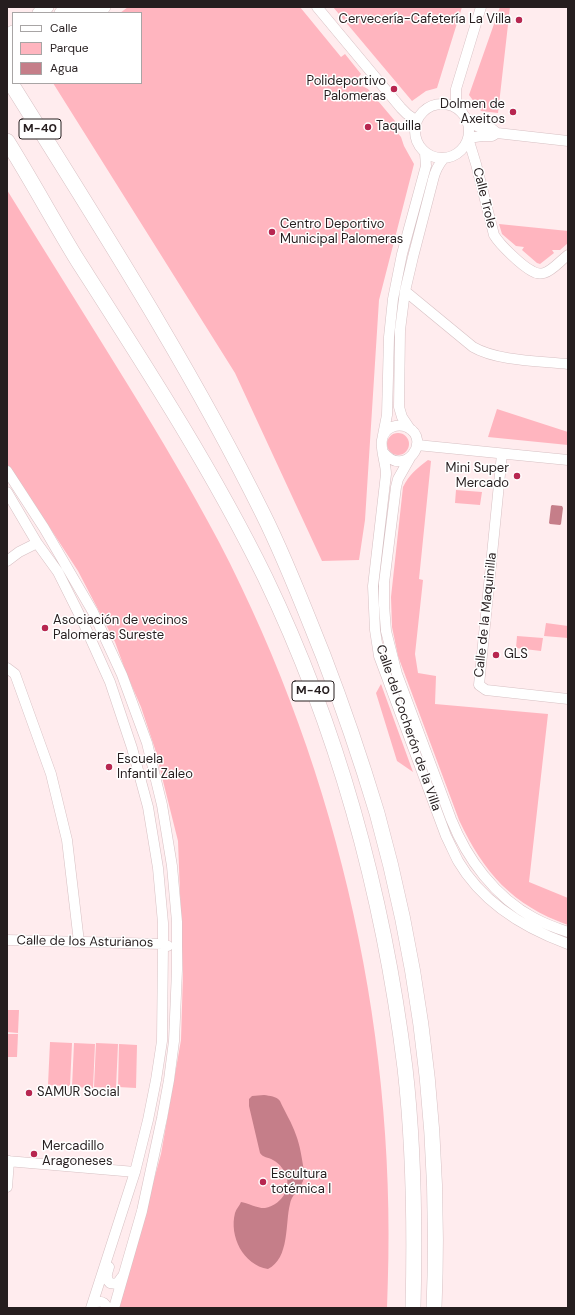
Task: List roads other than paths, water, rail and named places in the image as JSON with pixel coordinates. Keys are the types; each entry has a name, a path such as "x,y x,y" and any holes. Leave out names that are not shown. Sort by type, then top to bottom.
{"highway":[{"name":"M-40","path":"7,77 183,363 229,447 264,516 307,614 358,753 376,812 392,873 406,933 419,1008 427,1070 433,1136 436,1208 434,1308"},
{"path":"23,84 48,124 72,182"},
{"name":"M-40","path":"7,141 76,257 134,347 206,465 239,525 290,633 342,773 375,894 396,1002 405,1070 411,1141 414,1205 413,1308"},
{"path":"7,146 30,178"}],"main road":[{"path":"63,12 76,8 89,12 96,11 104,7"}],"street":[{"path":"317,7 401,108 417,121"},
{"path":"425,153 437,158 444,158 460,152 466,145 469,127 456,100 456,89 481,7"},
{"path":"441,105 447,99 459,77"},
{"path":"444,158 439,164 434,175 413,257 405,291 400,330 399,407 402,417 414,433 417,445 411,456 402,461 396,461 391,460 383,452 381,440 387,415 389,337 393,299 402,254 426,166 425,153 416,138 415,130 417,121 429,108 447,105 456,108 465,118 478,127 492,129 497,133 568,141"},
{"path":"468,138 492,136 497,133"},
{"name":"Calle Trole","path":"468,138 476,164 491,228 498,241 526,267 533,272 540,274 549,271 568,254"},
{"path":"405,291 473,347 480,351 498,357 568,364"},
{"path":"383,434 387,430 398,425 410,429"},
{"path":"417,445 568,460"},
{"name":"Calle del Cocherón de la Villa","path":"383,452 386,465 386,474 373,586 375,630 379,656 446,836 470,878 491,900 515,919 528,927 568,944"},
{"name":"Calle de la Maquinilla","path":"502,454 479,685 486,690 568,699"},
{"name":"Calle del Cocherón de la Villa","path":"411,456 398,480 396,487 384,583 386,631 397,674 451,818 469,856 483,876 520,910 546,925 568,932"},
{"path":"7,470 44,528 93,612 122,675 147,743 162,805 172,866 177,922 177,970 174,1041 162,1118 142,1211 114,1308"},
{"path":"7,492 38,543 58,572 83,622 110,682 132,748 148,807 158,868 163,923 162,1041 148,1120 135,1172 92,1308"},
{"path":"7,561 19,552 38,543 48,545 57,560 73,578"},
{"path":"7,668 15,674 51,774 67,840 79,942"},
{"name":"Calle de los Asturianos","path":"7,940 163,944"},
{"path":"163,944 171,948 171,996 174,1041"},
{"path":"7,1187 8,1161 135,1172"},
{"path":"115,1234 114,1249 106,1276 107,1280 112,1284 117,1284 124,1273"},
{"path":"92,1308 96,1302 101,1301 107,1308"}],"water":[{"path":"552,505 562,506 563,508 560,525 549,523"},
{"path":"264,1095 275,1097 280,1101 293,1126 301,1152 304,1171 303,1182 290,1204 283,1249 275,1264 268,1269 251,1262 245,1256 236,1240 234,1231 236,1212 241,1202 265,1208 277,1203 282,1198 287,1187 286,1174 281,1167 276,1162 264,1157 260,1153 249,1106 249,1099 252,1096"}],"place":[{"name":"Cervecería-Cafetería La Villa","path":"519,20"},
{"name":"Polideportivo Palomeras","path":"394,89"},
{"name":"Dolmen de Axeitos","path":"513,112"},
{"name":"Taquilla","path":"368,127"},
{"name":"Centro Deportivo Municipal Palomeras","path":"272,232"},
{"name":"Mini Super Mercado","path":"517,476"},
{"name":"Asociación de vecinos Palomeras Sureste","path":"45,628"},
{"name":"GLS","path":"496,655"},
{"name":"Escuela Infantil Zaleo","path":"109,767"},
{"name":"SAMUR Social","path":"29,1093"},
{"name":"Mercadillo Aragoneses","path":"34,1154"},
{"name":"Escultura totémica I","path":"263,1182"}]}
